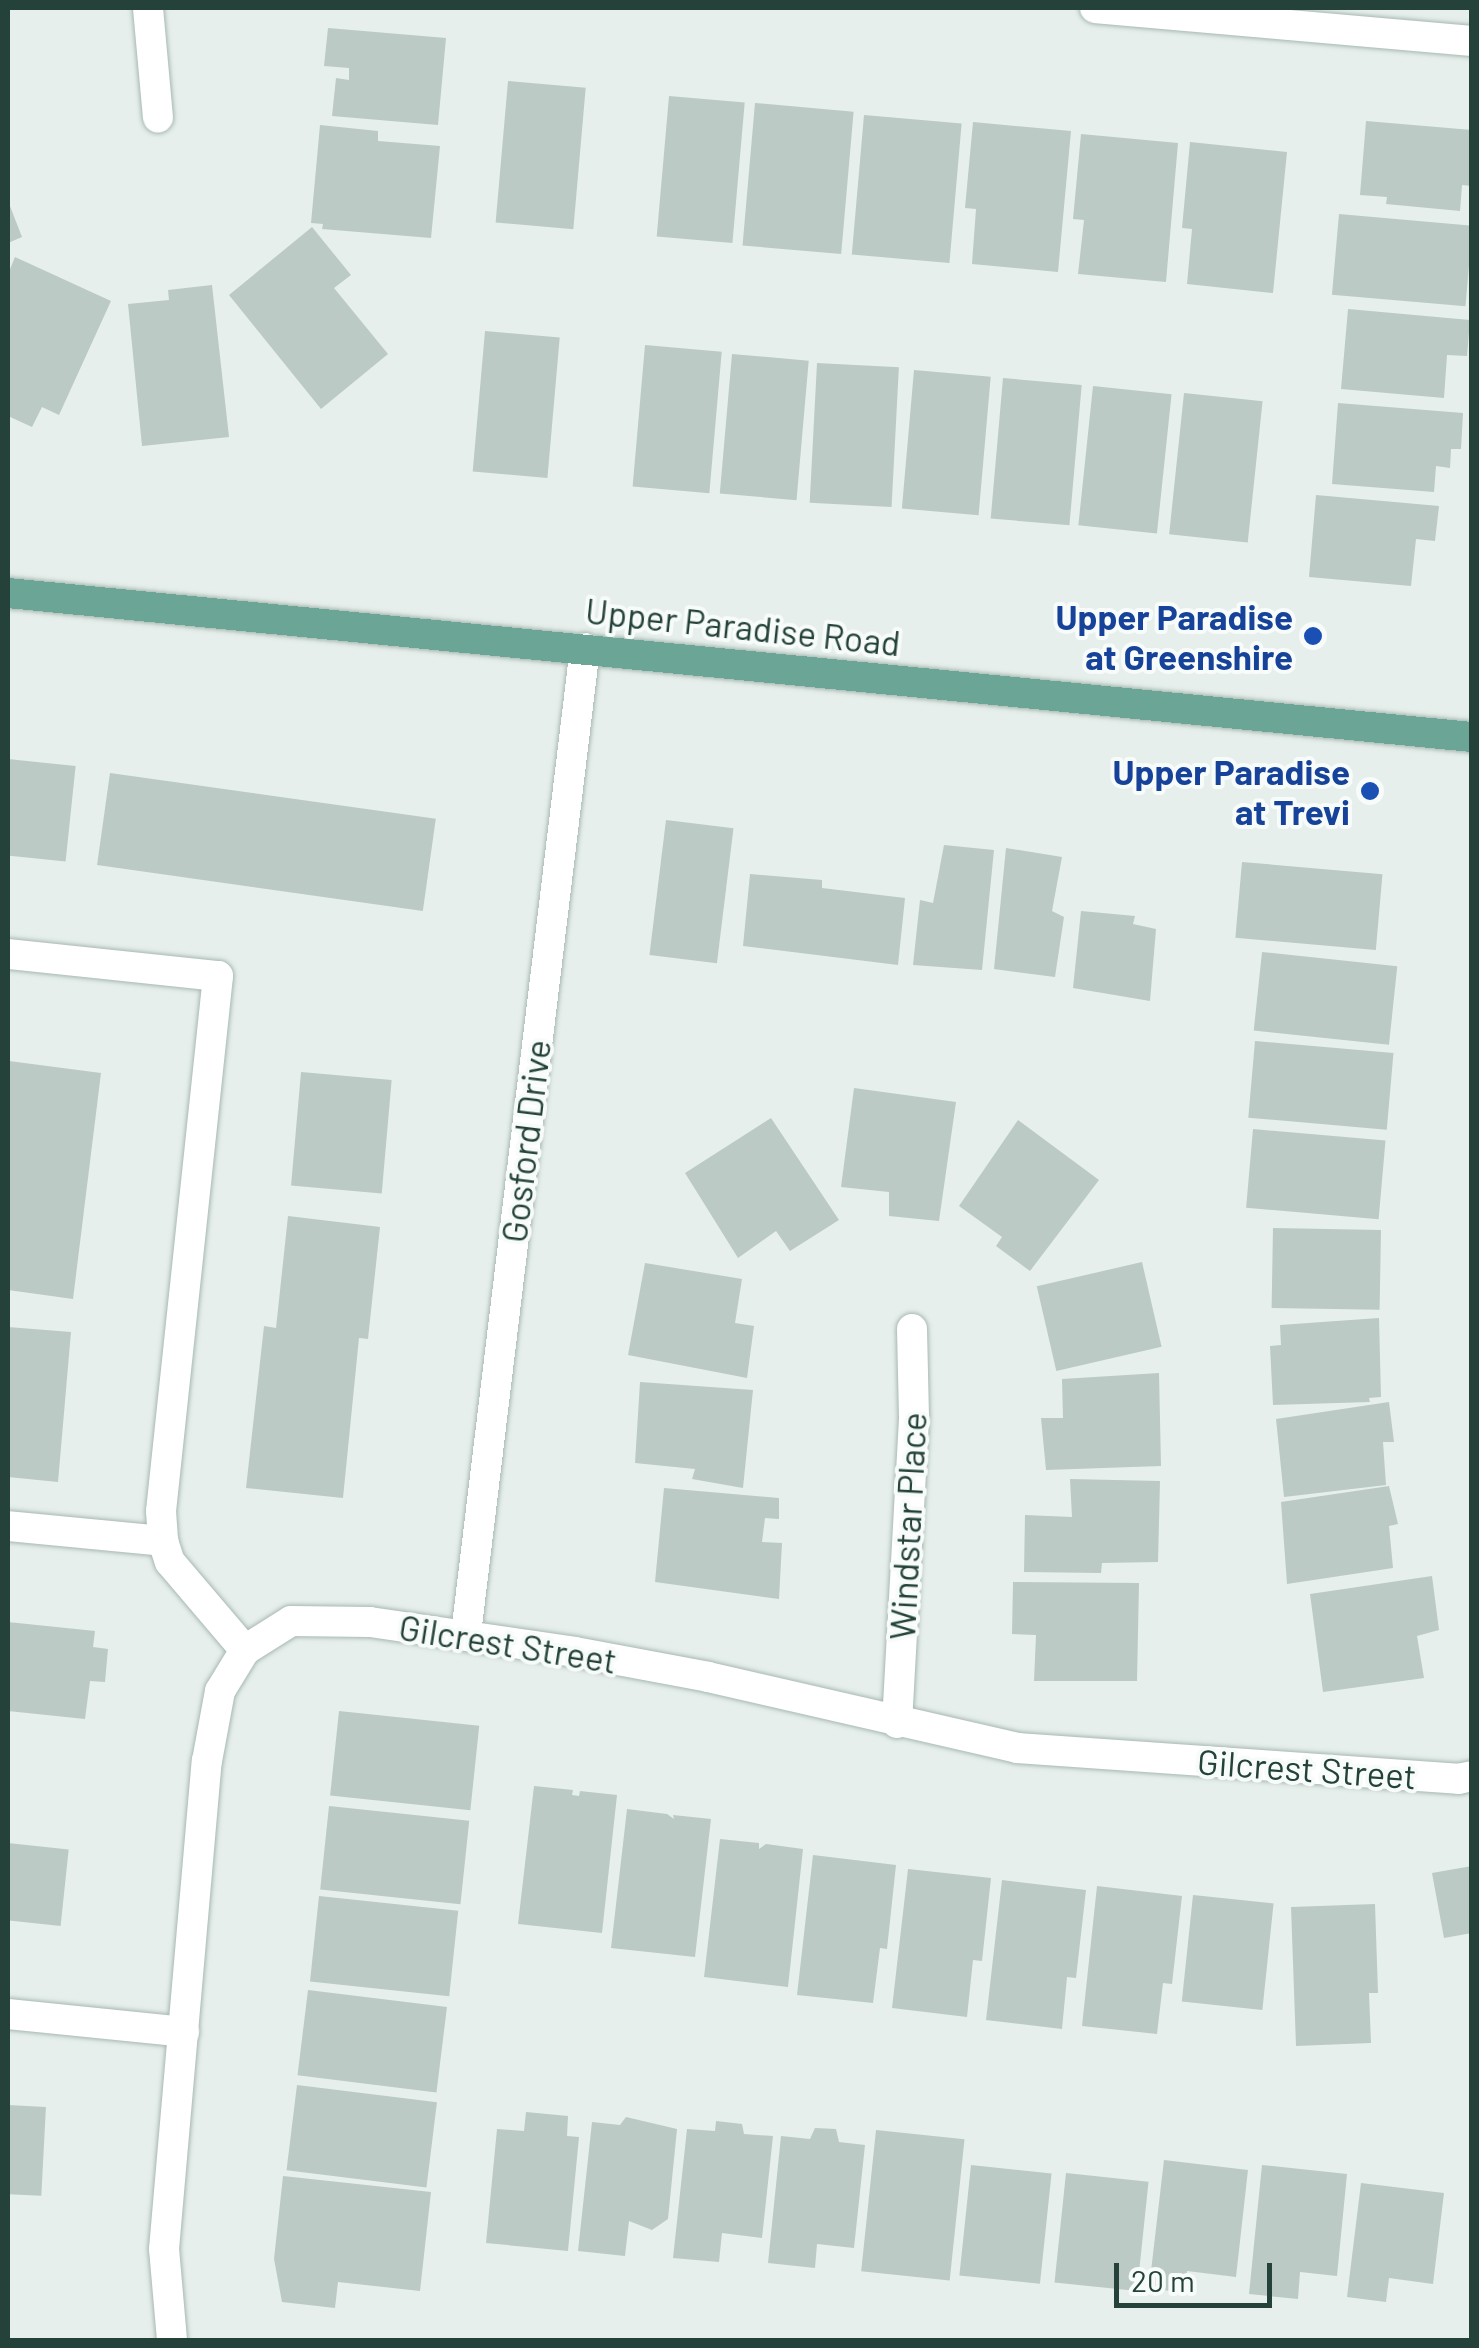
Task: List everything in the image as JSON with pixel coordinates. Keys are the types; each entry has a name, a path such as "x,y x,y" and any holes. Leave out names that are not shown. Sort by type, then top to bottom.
{"main road":[{"name":"Upper Paradise Road","path":"8,593 1472,737"}],"street":[{"path":"148,8 158,118"},
{"path":"1096,8 1472,41"},
{"name":"Gosford Drive","path":"466,1634 585,648"},
{"path":"8,954 218,976 164,1472 162,1541 170,1562 245,1650"},
{"name":"Windstar Place","path":"896,1724 914,1417 912,1330"},
{"path":"8,1526 162,1541"},
{"name":"Gilcrest Street","path":"172,2340 164,2249 207,1761 220,1691 245,1650 291,1621 370,1622 466,1634 708,1677 896,1724 1017,1748 1458,1779 1472,1776"},
{"path":"8,2014 184,2032"}],"building":[{"path":"328,28 446,38 438,125 332,116 336,78 349,80 349,68 324,66"},
{"path":"508,81 586,88 573,229 496,222"},
{"path":"669,96 745,103 732,243 657,236"},
{"path":"755,103 854,112 841,254 743,245"},
{"path":"864,115 962,124 949,263 852,254"},
{"path":"1366,121 1472,130 1472,186 1462,185 1460,211 1386,204 1387,197 1360,195"},
{"path":"973,122 1071,131 1058,272 972,264 976,209 965,208"},
{"path":"320,125 378,131 378,141 440,146 431,238 322,229 323,224 311,223"},
{"path":"1081,134 1178,143 1166,282 1078,274 1084,220 1073,219"},
{"path":"1190,142 1287,152 1273,293 1187,284 1192,229 1182,228"},
{"path":"8,201 22,237 8,243"},
{"path":"1339,214 1472,226 1465,306 1332,295"},
{"path":"312,227 351,275 334,288 388,354 321,409 229,295"},
{"path":"15,257 111,301 59,415 42,407 32,427 8,416 8,274"},
{"path":"212,285 229,437 142,446 128,304 169,300 168,290"},
{"path":"1348,309 1470,320 1467,356 1447,355 1444,398 1341,389"},
{"path":"485,331 560,338 547,478 473,471"},
{"path":"645,345 722,352 709,493 633,486"},
{"path":"732,354 809,361 797,500 720,493"},
{"path":"817,363 899,367 892,507 810,503"},
{"path":"914,370 991,377 979,515 902,508"},
{"path":"1003,378 1082,385 1069,525 991,518"},
{"path":"1093,386 1172,394 1157,533 1078,525"},
{"path":"1184,393 1263,401 1248,542 1169,534"},
{"path":"1338,403 1463,413 1461,449 1451,449 1450,468 1436,466 1434,492 1332,484"},
{"path":"1316,495 1439,506 1435,541 1416,539 1411,586 1309,577"},
{"path":"8,759 76,766 66,862 8,856"},
{"path":"110,773 436,819 423,911 97,865"},
{"path":"666,820 733,828 717,963 649,955"},
{"path":"944,845 994,850 982,970 913,965 920,900 933,903"},
{"path":"1006,848 1062,857 1052,911 1064,917 1055,977 994,969"},
{"path":"1242,862 1382,874 1376,950 1235,938"},
{"path":"750,874 822,880 822,888 905,898 898,965 743,946"},
{"path":"1081,911 1135,916 1133,924 1156,929 1150,1001 1073,988"},
{"path":"1262,952 1397,966 1389,1045 1254,1031"},
{"path":"1255,1041 1393,1053 1387,1130 1248,1118"},
{"path":"9,1061 101,1073 73,1299 8,1290"},
{"path":"301,1072 392,1080 382,1193 291,1186"},
{"path":"854,1088 956,1102 939,1221 889,1216 889,1192 841,1187"},
{"path":"771,1118 839,1220 790,1251 776,1231 738,1258 685,1173"},
{"path":"1018,1120 1099,1180 1030,1271 996,1246 1002,1237 959,1206"},
{"path":"1253,1129 1385,1141 1379,1219 1246,1208"},
{"path":"288,1216 380,1227 368,1339 359,1338 343,1498 246,1488 264,1326 276,1328"},
{"path":"1273,1228 1381,1230 1380,1310 1272,1308"},
{"path":"1142,1262 1162,1347 1056,1371 1037,1286"},
{"path":"645,1263 742,1279 735,1323 754,1326 747,1378 628,1355"},
{"path":"1379,1318 1381,1397 1369,1398 1370,1402 1273,1405 1270,1346 1281,1345 1280,1325"},
{"path":"8,1327 71,1332 58,1482 8,1477"},
{"path":"1159,1373 1161,1466 1046,1470 1041,1418 1063,1418 1062,1379"},
{"path":"640,1382 753,1390 743,1488 692,1479 695,1469 635,1463"},
{"path":"1389,1402 1394,1442 1383,1442 1386,1485 1284,1497 1276,1419"},
{"path":"1070,1479 1160,1481 1158,1562 1102,1563 1101,1573 1024,1572 1025,1515 1072,1517"},
{"path":"1389,1486 1398,1524 1389,1526 1393,1568 1287,1584 1281,1502"},
{"path":"664,1488 779,1498 779,1519 765,1518 762,1542 782,1543 779,1599 655,1582"},
{"path":"1432,1576 1439,1630 1417,1636 1424,1678 1323,1692 1310,1594"},
{"path":"1013,1582 1139,1583 1137,1681 1034,1681 1036,1635 1012,1634"},
{"path":"8,1622 95,1631 93,1647 108,1649 105,1682 90,1681 85,1719 8,1711"},
{"path":"339,1711 479,1726 470,1810 330,1796"},
{"path":"534,1786 573,1790 572,1795 579,1796 580,1791 617,1795 602,1933 518,1924"},
{"path":"329,1806 469,1821 460,1904 320,1890"},
{"path":"627,1809 667,1814 674,1819 673,1815 711,1819 695,1957 611,1948"},
{"path":"720,1839 759,1843 759,1849 766,1844 803,1849 788,1987 704,1977"},
{"path":"8,1843 69,1849 61,1926 8,1920"},
{"path":"813,1855 896,1865 887,1949 880,1948 873,2003 797,1995"},
{"path":"1472,1866 1472,1933 1444,1938 1432,1873"},
{"path":"908,1869 991,1878 982,1961 973,1960 967,2017 892,2008"},
{"path":"1002,1880 1086,1890 1076,1978 1067,1977 1062,2029 986,2020"},
{"path":"1097,1886 1182,1896 1172,1984 1163,1983 1157,2034 1082,2026"},
{"path":"1193,1895 1274,1903 1262,2010 1182,2001"},
{"path":"319,1896 458,1911 449,1996 310,1982"},
{"path":"1375,1904 1378,1993 1369,1993 1371,2043 1296,2046 1291,1907"},
{"path":"308,1990 447,2007 436,2092 298,2075"},
{"path":"297,2085 437,2102 426,2188 287,2170"},
{"path":"8,2105 46,2107 41,2196 8,2194"},
{"path":"526,2112 568,2116 567,2136 579,2137 568,2251 486,2243 497,2129 524,2131"},
{"path":"626,2117 677,2129 668,2219 652,2230 629,2221 625,2256 578,2251 592,2122 620,2125"},
{"path":"716,2121 742,2124 744,2134 773,2136 762,2238 722,2233 719,2262 673,2258 687,2129 715,2131"},
{"path":"815,2128 836,2129 839,2142 865,2145 854,2248 817,2244 815,2268 768,2263 781,2136 810,2139"},
{"path":"876,2130 965,2139 950,2281 861,2271"},
{"path":"1164,2160 1248,2170 1236,2277 1187,2271 1185,2293 1149,2288"},
{"path":"971,2165 1052,2173 1040,2284 959,2275"},
{"path":"1262,2165 1347,2174 1337,2276 1300,2272 1298,2299 1249,2294"},
{"path":"1066,2173 1149,2182 1137,2291 1055,2282"},
{"path":"283,2176 431,2192 420,2291 338,2282 335,2308 282,2302 274,2259"},
{"path":"1361,2183 1444,2193 1433,2284 1389,2278 1386,2302 1347,2297"}],"place":[{"name":"Upper Paradise at Greenshire","path":"1313,636"},
{"name":"Upper Paradise at Trevi","path":"1370,791"}]}
